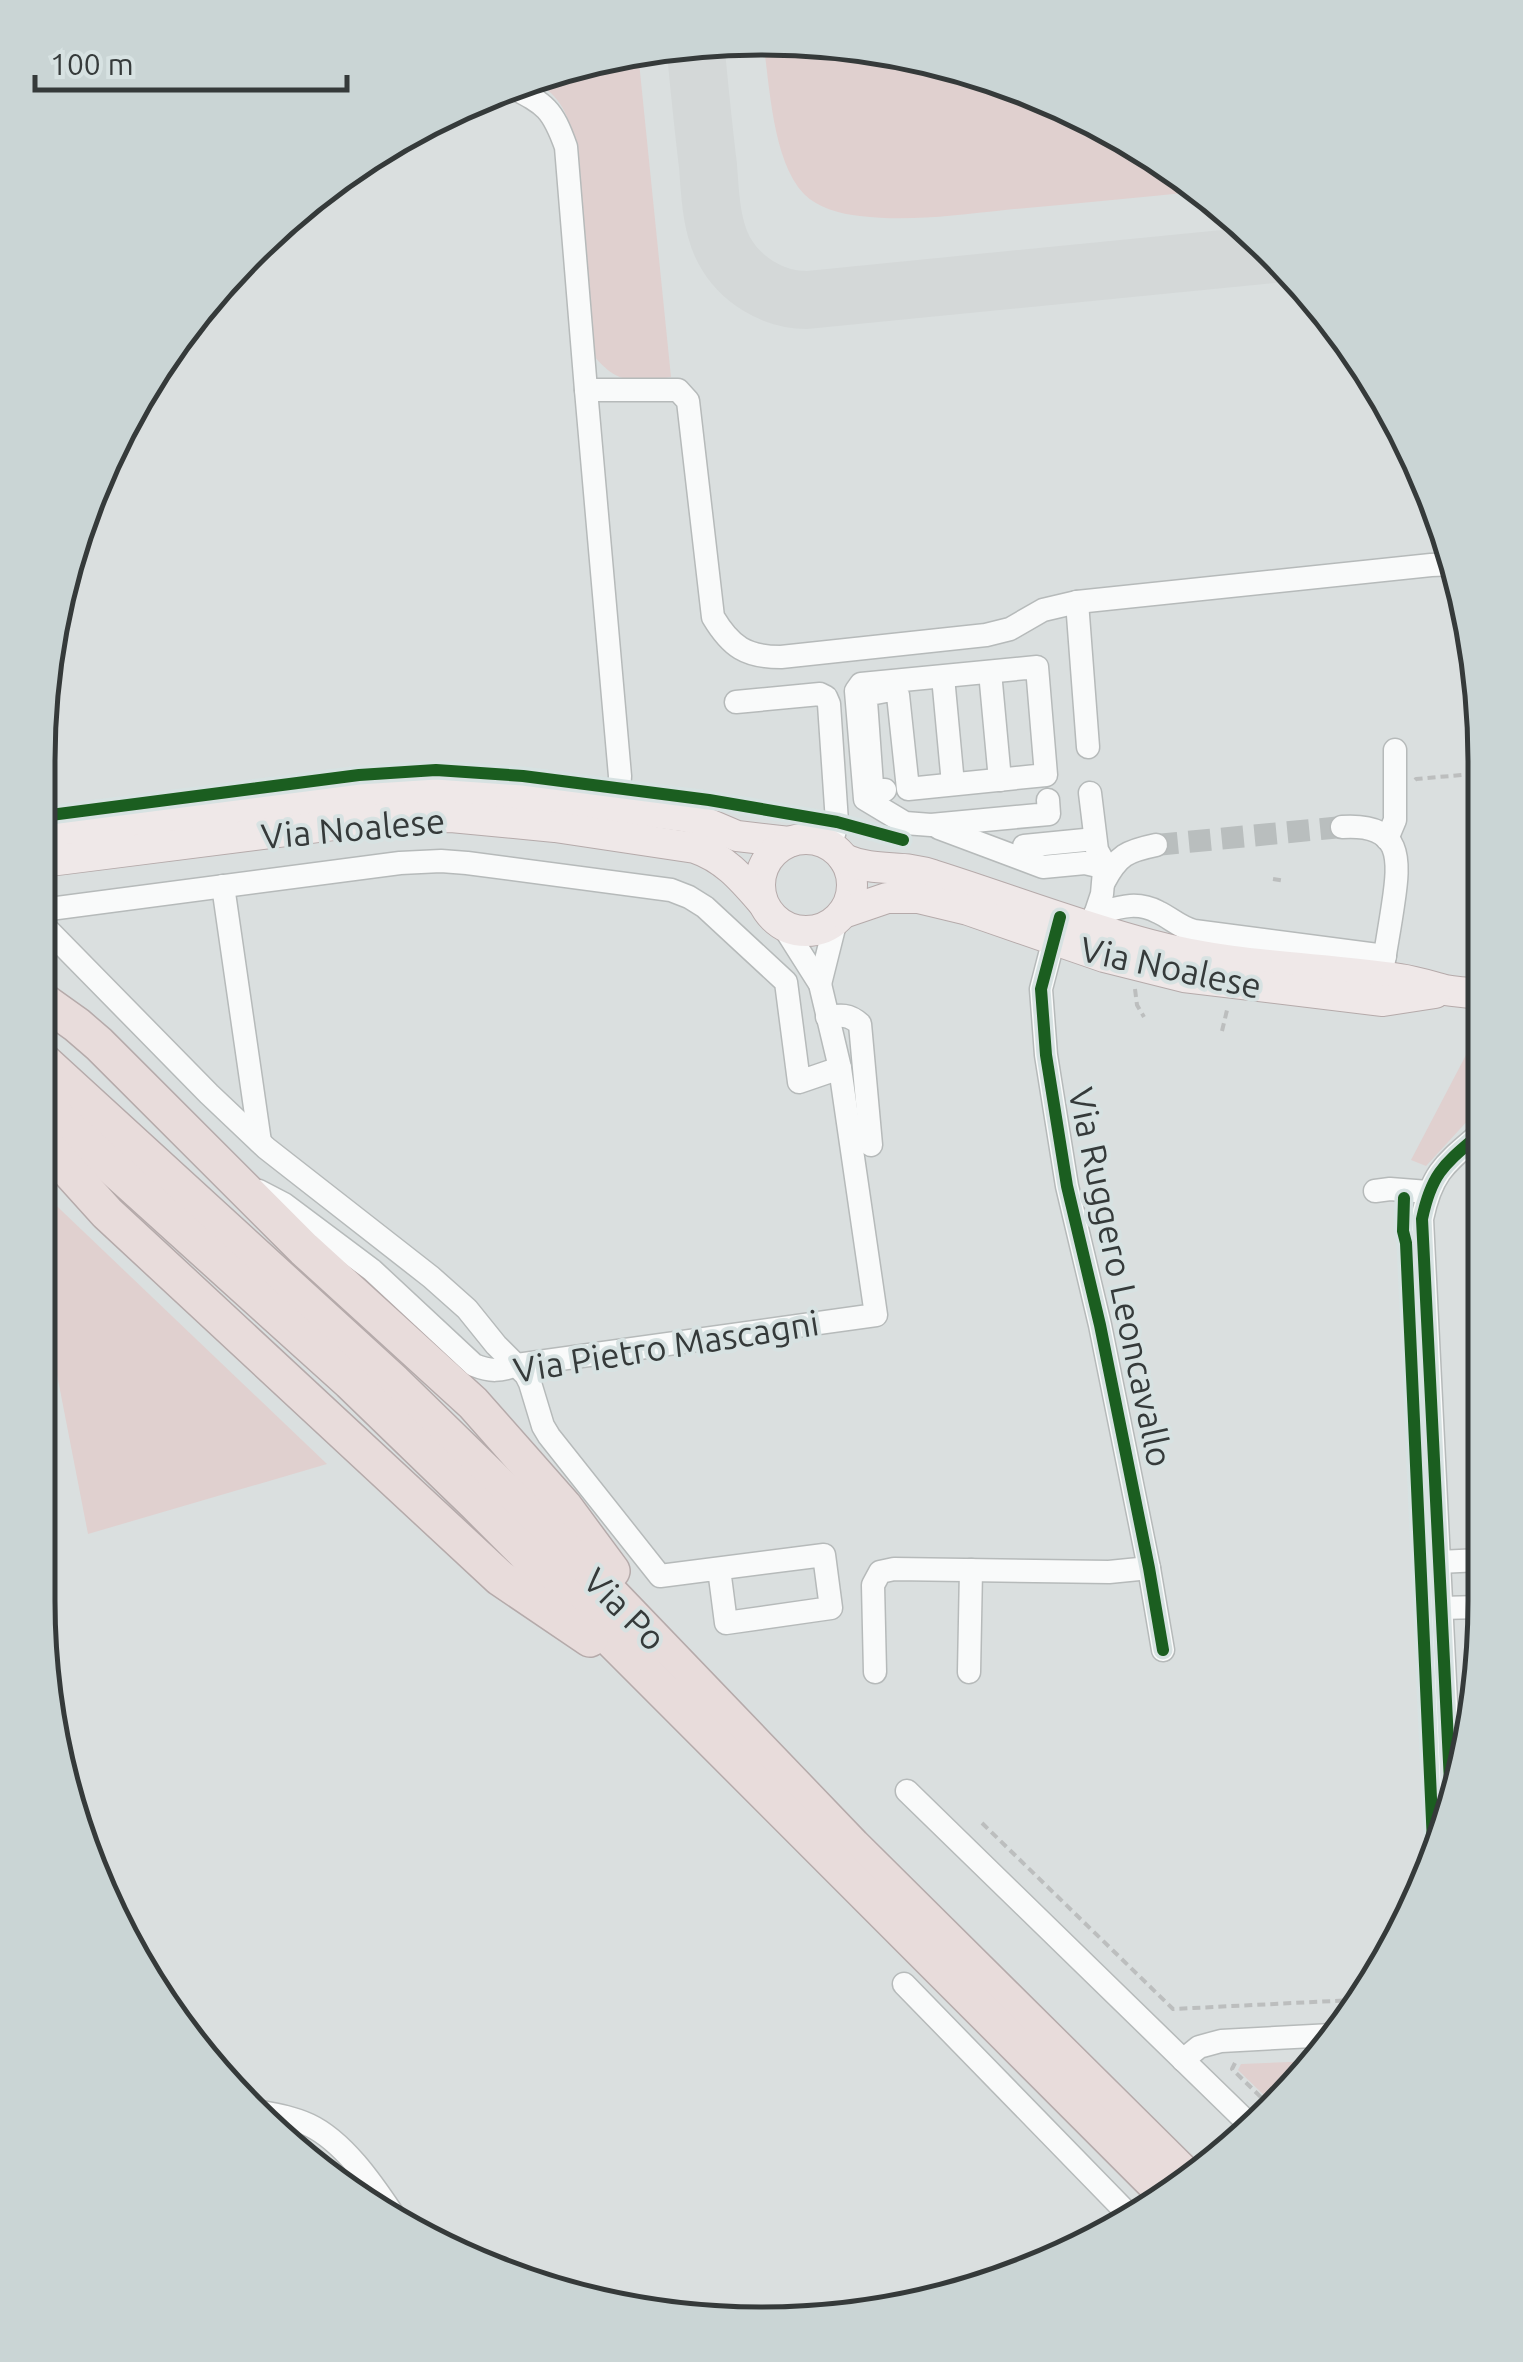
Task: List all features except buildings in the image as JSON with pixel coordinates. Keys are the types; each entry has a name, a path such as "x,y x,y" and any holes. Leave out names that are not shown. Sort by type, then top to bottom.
{"highway":[{"path":"55,1009 98,1044 304,1249 473,1403 564,1506 671,1676"},
{"name":"Via Po","path":"55,1072 394,1382 1157,2186"},
{"name":"Via Po","path":"55,1116 854,1846 1180,2170"},
{"path":"55,1156 107,1213 500,1578 671,1676"}],"main road":[{"name":"Via Noalese","path":"55,833 409,790 484,792 618,808 698,819 737,836 789,842"},
{"name":"Via Noalese","path":"55,860 382,819 451,817 555,827 696,848 730,867 772,913"},
{"path":"802,839 836,852 850,872 852,886 839,916 816,930 804,931 772,913 760,888 766,860 776,850 802,839"},
{"name":"Via Noalese","path":"836,852 870,868 927,873 994,893 1074,929 1133,965 1184,977 1383,1001 1448,990"},
{"name":"Via Noalese","path":"839,916 886,898 913,897 1186,953 1384,966 1404,979 1468,992"}],"street":[{"path":"527,95 555,117 566,147 620,776 618,808"},
{"path":"586,390 678,390 688,400 713,617 734,646 750,654 782,657 986,636 1010,630 1043,610 1077,602 1440,565"},
{"path":"1077,602 1088,746"},
{"path":"884,790 872,785 866,701 870,694 891,690 898,695 908,789 1046,775 1036,666 866,682 857,687 864,799 905,823 931,825 1049,814 1048,800"},
{"path":"990,672 1000,780"},
{"path":"943,676 954,784"},
{"path":"736,702 820,694 826,697 837,814 836,852"},
{"path":"1387,839 1395,820 1396,750"},
{"path":"931,825 1044,867 1098,866 1090,794"},
{"path":"1005,818 1009,840 1048,855 1117,860 1156,845"},
{"path":"1342,827 1366,827 1395,848 1398,865 1384,966"},
{"path":"55,909 441,861 671,890 705,907 786,982 799,1082 840,1068"},
{"name":"Via Ruggero Leoncavallo","path":"1100,861 1074,929 1041,989 1046,1055 1067,1186 1100,1325 1163,1650"},
{"path":"223,886 260,1142"},
{"path":"1074,929 1118,899 1134,896"},
{"name":"Via Pietro Mascagni","path":"224,1171 284,1204 372,1270 474,1364 497,1372 517,1365 876,1315 840,1068 820,984 772,913"},
{"name":"Via Pietro Mascagni","path":"820,984 839,916"},
{"path":"55,937 260,1142 466,1309 517,1365 530,1383 549,1436 660,1576 824,1555 831,1608 726,1622 718,1569"},
{"path":"827,1017 842,1014 860,1024 871,1145"},
{"path":"1449,1760 1422,1228 1427,1197 1440,1168 1468,1144"},
{"path":"1439,1562 1468,1561"},
{"path":"875,1672 873,1585 880,1572 894,1568 1110,1572 1150,1568"},
{"path":"969,1672 971,1570"},
{"path":"1441,1608 1468,1607"},
{"path":"907,1792 1242,2118"},
{"path":"904,1984 1122,2208"},
{"path":"1183,2060 1199,2046 1221,2041 1318,2036"},
{"path":"279,2116 311,2126 331,2138 379,2194"}],"path":[{"path":"1414,791 1416,778 1468,774"},
{"path":"1273,879 1285,881"},
{"path":"1136,980 1134,995 1144,1017"},
{"path":"1222,1030 1228,1001"},
{"path":"982,1823 1173,2009 1344,2001"},
{"path":"1242,2060 1232,2069 1262,2099"}],"shaded area":[{"path":"765,55 854,61 944,79 1032,109 1115,150 1181,193 951,216 878,218 845,214 804,194 785,162 774,121"},
{"path":"639,66 671,377 628,380 611,372 594,356 574,140 560,104 548,90"},
{"path":"1466,1055 1468,1120 1426,1166 1411,1160"},
{"path":"55,1204 327,1464 88,1534 55,1364"},
{"path":"1296,2062 1265,2096 1238,2070 1241,2064"}],"taxiway":[{"path":"697,59 716,231 731,261 748,279 770,292 807,300 1254,256"}],"tunnel":[{"path":"1156,845 1342,827"}],"cycle path":[{"path":"55,814 359,775 436,770 523,776 709,800 837,822 903,840"},
{"path":"1060,917 1041,989 1046,1055 1067,1186 1100,1325 1163,1650"},
{"path":"1449,1761 1422,1219 1442,1169 1468,1144"},
{"path":"1404,1198 1432,1824"}]}
